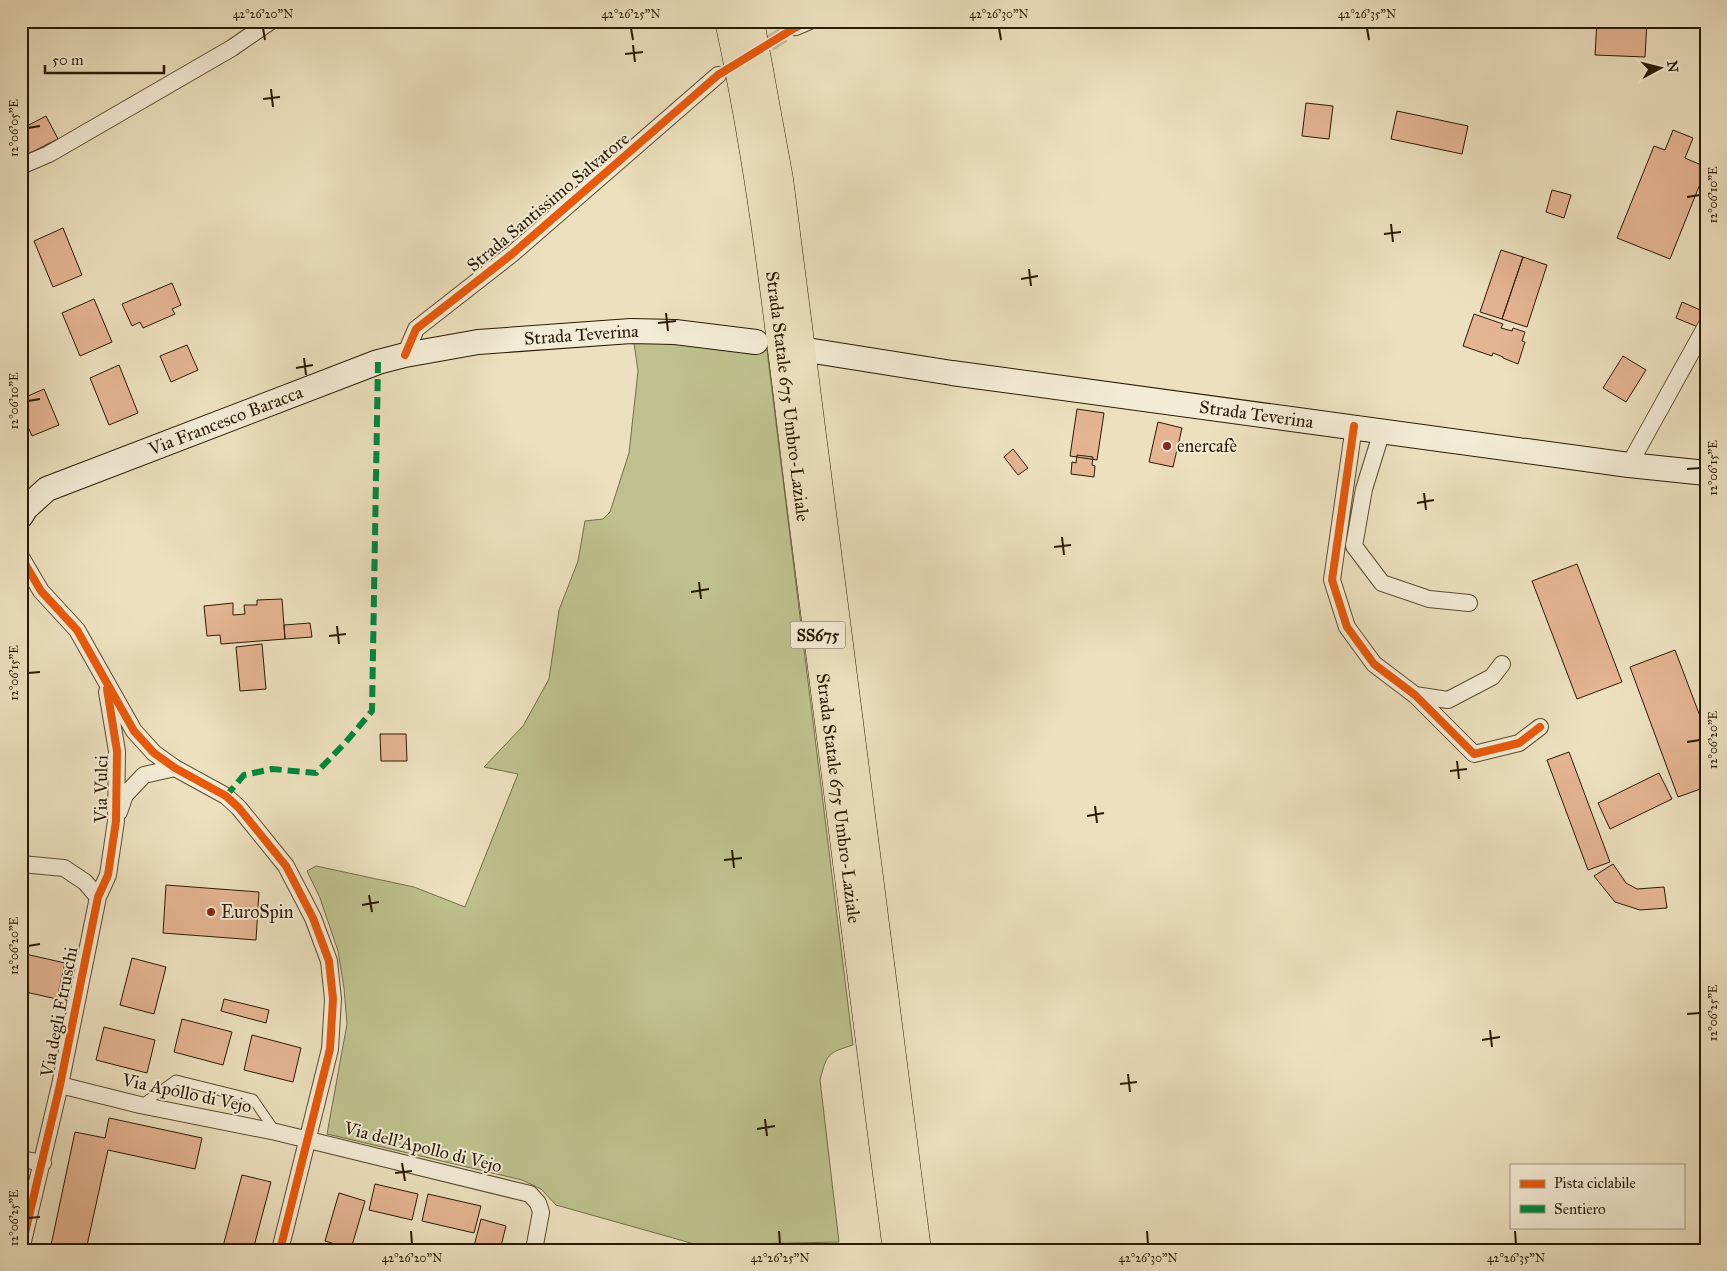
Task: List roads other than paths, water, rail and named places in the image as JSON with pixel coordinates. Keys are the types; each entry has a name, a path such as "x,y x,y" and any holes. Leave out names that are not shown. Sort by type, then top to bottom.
{"highway":[{"name":"Strada Statale 675 Umbro-Laziale","path":"729,21 759,183 774,292 897,1250"},
{"name":"Strada Statale 675 Umbro-Laziale","path":"750,21 779,179 917,1250"}],"main road":[{"name":"Strada Teverina","path":"405,355 478,342 631,331 675,332 756,342"},
{"name":"Strada Teverina","path":"807,350 962,374 1382,431 1629,464 1706,472"},
{"name":"Via Francesco Baracca","path":"21,516 26,508 47,489 378,362 405,355"},
{"name":"Via Francesco Baracca","path":"21,487 47,489"}],"street":[{"path":"21,166 49,154 232,48 272,21"},
{"name":"Strada Santissimo Salvatore","path":"405,355 416,329 512,254 718,75"},
{"path":"1629,464 1706,326"},
{"path":"1354,426 1332,580 1347,628 1374,664 1415,695 1474,754 1519,743 1540,727"},
{"path":"1382,431 1364,489 1354,546 1382,583 1429,599 1469,603"},
{"path":"21,557 41,591 77,630 134,731 154,753 175,768 226,796 239,808 286,866 314,918 329,961 333,998 330,1049 306,1139 280,1250"},
{"path":"21,578 41,591"},
{"path":"1415,695 1448,700 1492,677 1502,664"},
{"name":"Via Vulci","path":"98,897 108,875 116,821 117,751 106,681"},
{"path":"116,821 125,795 144,775 175,768"},
{"path":"21,864 64,868 85,882 98,897"},
{"name":"Via degli Etruschi","path":"22,1250 60,1085 98,897"},
{"name":"Via Apollo di Vejo","path":"60,1085 140,1105 306,1139"},
{"name":"Via dell'Apollo di Vejo","path":"306,1139 530,1194 538,1202 541,1212 534,1250"},
{"path":"21,1159 43,1163"}],"lane":[{"path":"140,1105 176,1080 253,1099 276,1132"}],"tunnel":[{"path":"749,56 796,27"}],"railway":[{"path":"21,30 33,21"}],"place":[{"name":"enercafè","path":"1167,446"},
{"name":"EuroSpin","path":"211,912"}]}
